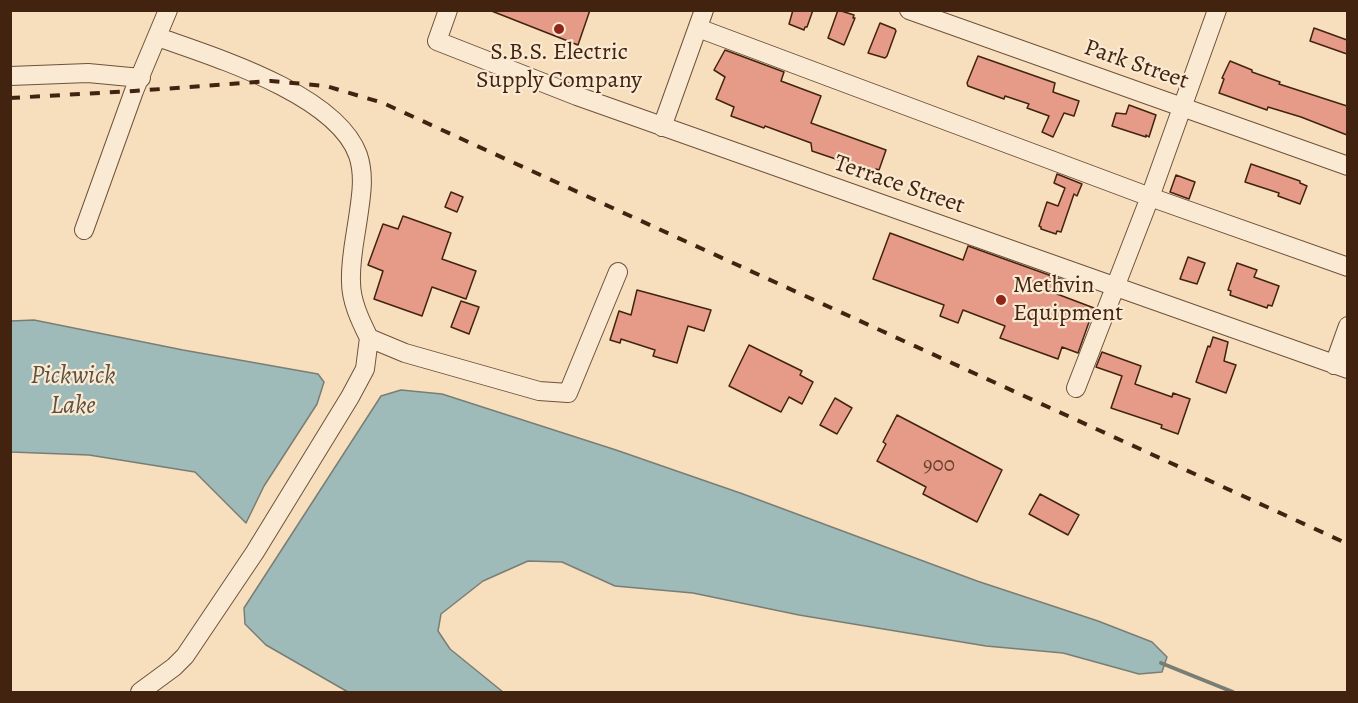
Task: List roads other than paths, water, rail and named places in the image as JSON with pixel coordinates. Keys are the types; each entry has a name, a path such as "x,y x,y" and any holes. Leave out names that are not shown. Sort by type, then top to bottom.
{"street":[{"path":"84,230 134,92 168,10"},
{"name":"Terrace Street","path":"448,10 437,41 662,127 900,212 1116,285 1341,367"},
{"name":"Park Street","path":"909,10 1347,166"},
{"path":"1076,388 1150,197 1217,10"},
{"path":"662,127 701,19 1150,197 1347,267"},
{"path":"140,693 185,656 244,569 350,397 365,369 369,338 357,316 351,282 363,178 358,154 342,127 305,100 271,81 158,38"},
{"path":"10,76 88,73 141,78"},
{"path":"369,338 405,353 539,391 568,393 618,272"},
{"path":"1341,367 1347,326"}],"water":[{"name":"Pickwick Lake","path":"34,320 318,374 324,382 317,404 264,486 246,523 195,472 89,455 11,452 11,321"},
{"path":"401,390 442,394 616,450 743,494 977,581 1098,621 1152,642 1167,657 1162,672 1139,674 1063,653 986,646 799,615 693,593 615,586 562,562 528,561 483,581 441,614 438,631 450,649 503,692 348,692 266,645 245,624 244,608 381,396"}],"waterway":[{"path":"1161,663 1233,692"}],"railway":[{"path":"10,98 271,81 326,86 383,103 1348,544"}],"place":[{"name":"S.B.S. Electric Supply Company","path":"559,29"},
{"name":"Methvin Equipment","path":"1001,300"}]}
